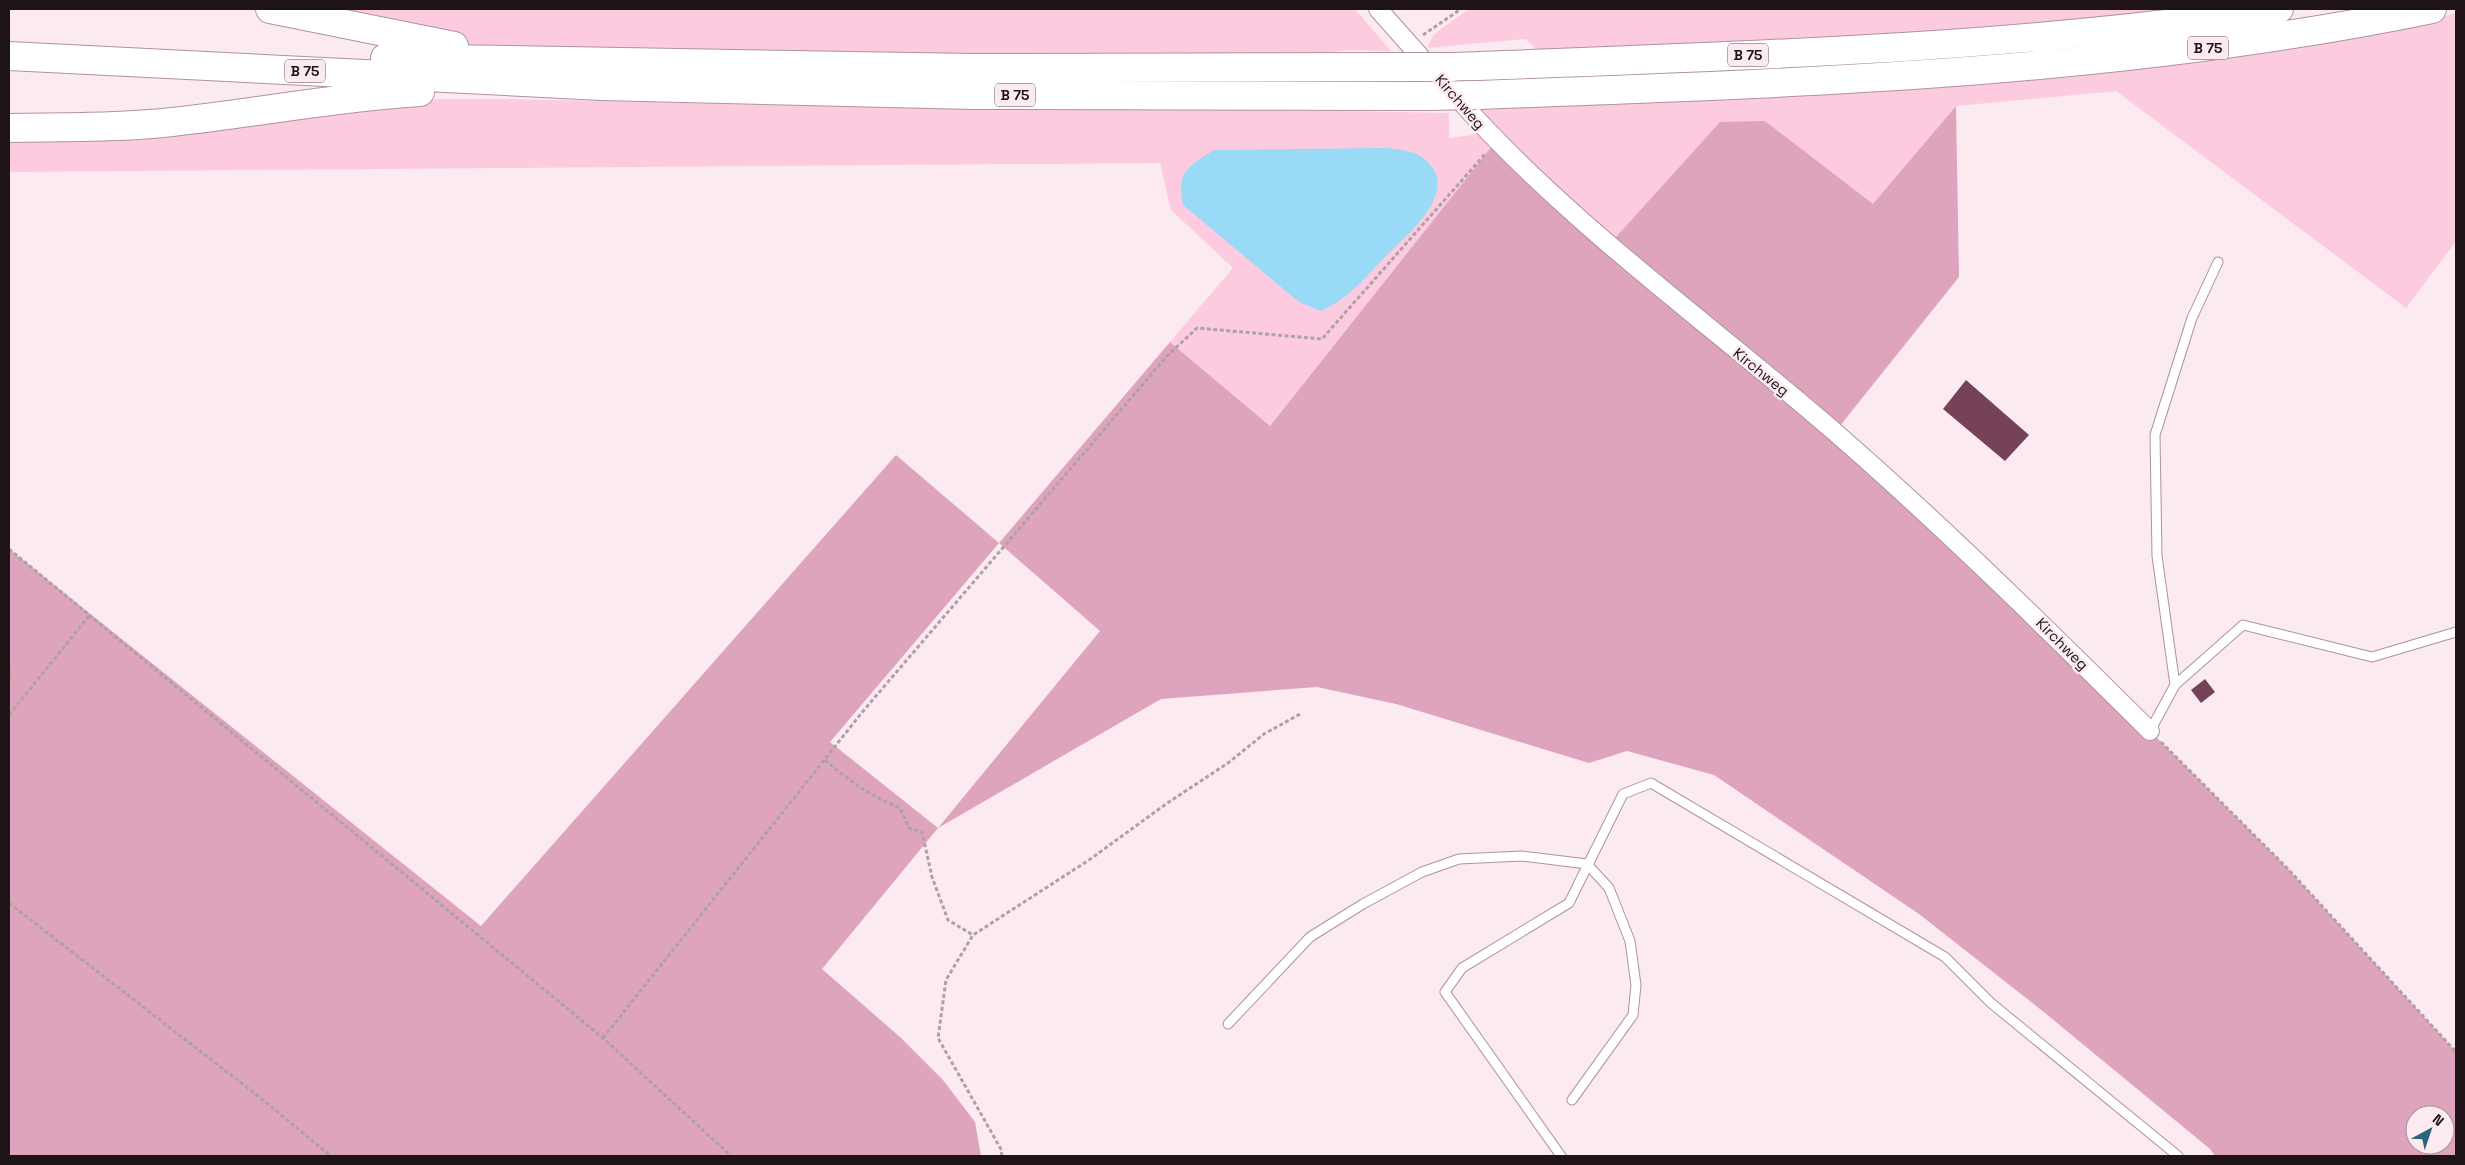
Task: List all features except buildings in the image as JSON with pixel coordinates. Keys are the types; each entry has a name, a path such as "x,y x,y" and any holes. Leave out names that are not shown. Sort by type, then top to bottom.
{"highway":[{"path":"270,9 517,59"},
{"name":"B 75","path":"9,55 517,59 973,68 1407,56 1452,67 1879,49 2024,39 2206,20 2279,9"},
{"name":"B 75","path":"9,55 602,86 974,95 1428,96 1719,86 1907,76 2062,64 2249,42 2432,9"},
{"path":"9,128 171,122 381,95 602,86"}],"street":[{"name":"Kirchweg","path":"1378,9 1407,56 1608,246 1834,432 1972,555 2150,731"}],"lane":[{"path":"2175,685 2157,556 2156,435 2192,318 2218,262"},
{"path":"2150,731 2175,685 2243,625 2372,657 2456,632"},
{"path":"1561,1156 1445,992 1462,968 1569,904 1623,794 1652,783 1945,957 1991,1004 2178,1156"},
{"path":"1228,1024 1310,937 1363,904 1422,872 1459,859 1522,856 1587,864 1609,888 1630,941 1636,985 1633,1015 1572,1100"}],"path":[{"path":"1407,56 1461,9"},
{"path":"603,1038 871,703 1161,364 1197,328 1322,339 1496,141"},
{"path":"9,549 603,1038 731,1156"},
{"path":"9,715 89,616"},
{"path":"9,669 9,680"},
{"path":"1001,1156 1002,1150 938,1038 946,980 973,935 1089,860 1166,804 1228,763 1264,734 1302,713"},
{"path":"2150,731 2287,868 2456,1052"},
{"path":"825,760 848,779 881,800 900,808 909,828 922,832 932,877 948,920 973,935"},
{"path":"9,903 253,1092 331,1156"}],"shaded area":[{"path":"280,9 1355,9 1391,51 1345,50 1317,55 1113,60 518,49 469,45"},
{"path":"1469,9 2182,9 2067,24 1822,43 1541,53 1525,39 1427,48 1434,34"},
{"path":"2456,13 2456,241 2406,308 2116,91 1956,106 1873,205 1765,121 1614,239 1509,144 1481,110 1754,97 2435,18"},
{"path":"439,99 1449,113 1449,138 1488,133 1496,141 1270,426 1170,342 1233,268 1171,210 1160,163 9,172 9,141"},
{"path":"1956,106 1959,277 1835,432 2150,731 2287,868 2456,1052 2456,1156 2215,1156 2210,1149 2045,1013 1919,914 1714,775 1627,751 1589,763 1396,704 1317,687 1161,699 938,828 1100,631 999,543 1170,342 1270,426 1496,141 1608,246 1720,122 1765,121 1873,204"},
{"path":"896,455 999,543 830,742 938,828 822,969 900,1037 943,1080 975,1122 981,1156 9,1156 9,549 481,926"}],"water":[{"path":"1385,148 1407,151 1424,159 1434,170 1438,182 1436,194 1423,218 1403,240 1348,294 1321,311 1299,302 1183,205 1181,184 1186,171 1214,150"}]}
